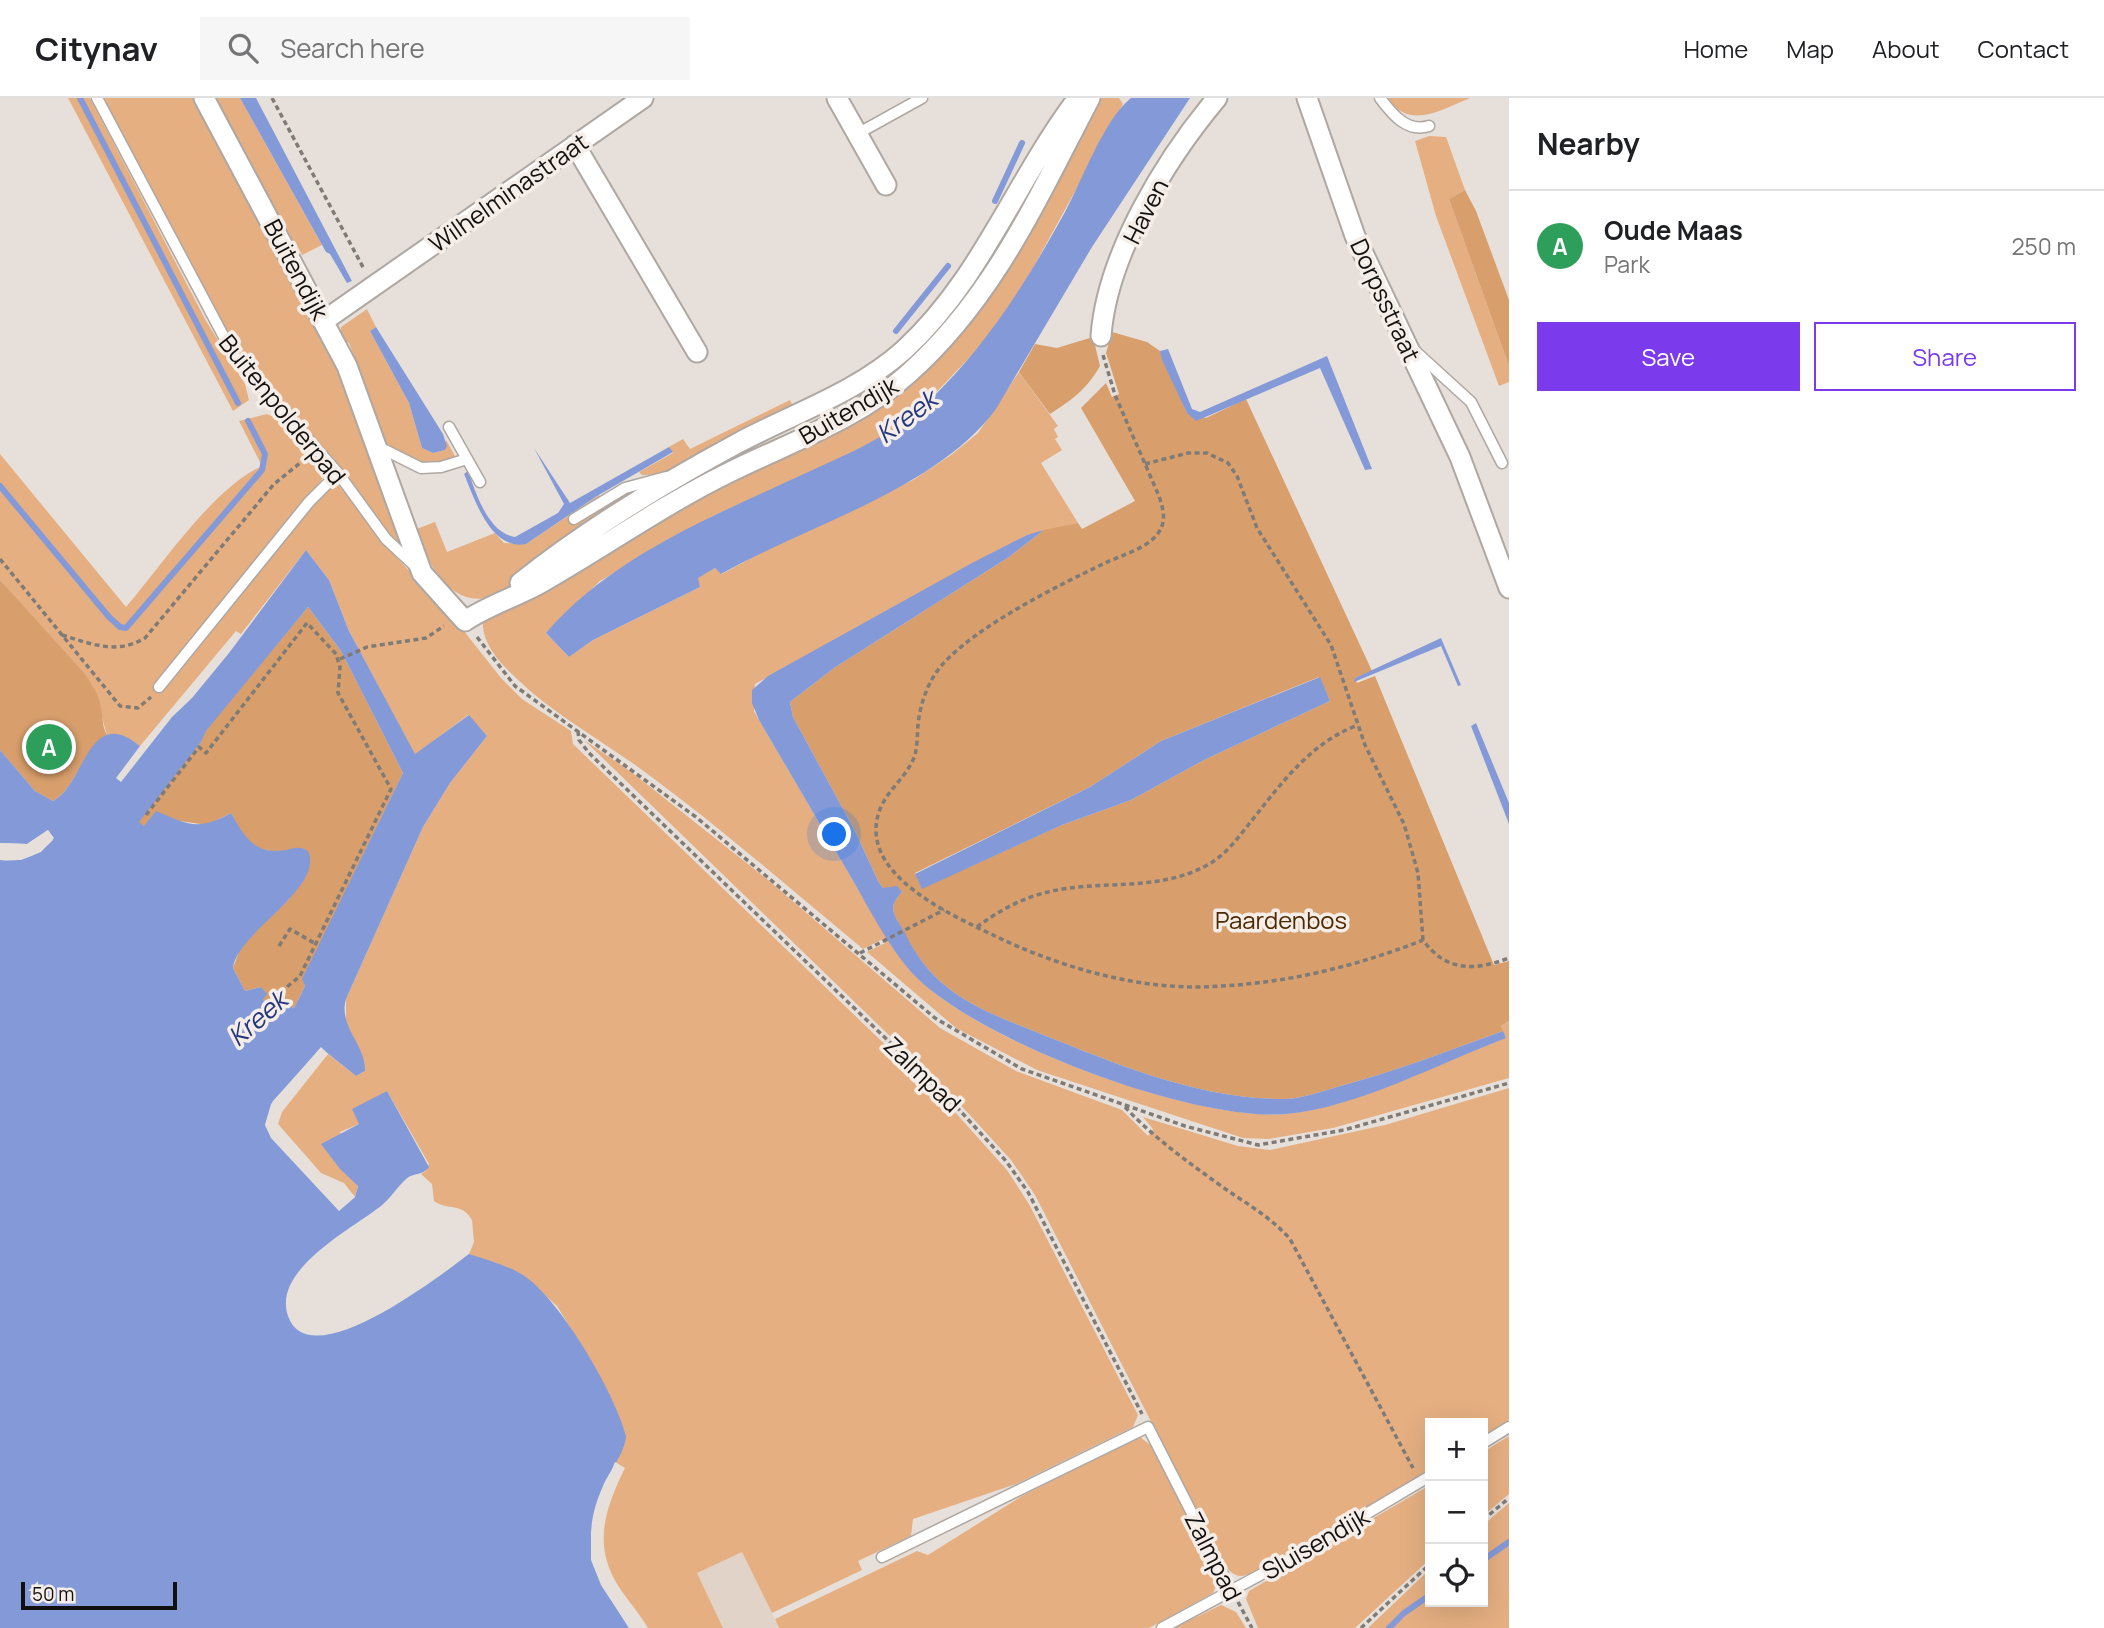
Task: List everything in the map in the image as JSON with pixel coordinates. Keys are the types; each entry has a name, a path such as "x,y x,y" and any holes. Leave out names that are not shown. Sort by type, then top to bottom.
{"street":[{"name":"Buitendijk","path":"204,98 347,366 422,573"},
{"name":"Wilhelminastraat","path":"324,320 643,98"},
{"path":"836,98 887,185"},
{"name":"Buitendijk","path":"495,604 580,538 680,475 883,367 940,313 975,267 1078,98"},
{"name":"Buitendijk","path":"465,621 539,584 724,475 851,413 907,376 946,338 995,274 1024,226 1090,98"},
{"name":"Haven","path":"1101,336 1112,279 1139,220 1160,180 1217,98"},
{"name":"Dorpsstraat","path":"1307,98 1355,236 1441,415 1509,588"},
{"path":"575,145 697,352"},
{"name":"Dorpsstraat","path":"1475,497 1509,553"},
{"name":"Buitenpolderpad","path":"422,573 465,621"}],"lane":[{"name":"Buitenpolderpad","path":"97,98 217,328 244,367 338,473 386,538 422,573"},
{"path":"856,134 922,98"},
{"path":"1380,98 1403,123 1419,128 1429,126"},
{"path":"1404,341 1471,402 1502,463"},
{"path":"449,427 480,482"},
{"path":"377,446 421,468 441,467 467,459"},
{"path":"159,687 309,502 338,473"},
{"name":"Buitendijk","path":"574,519 625,488 647,480 680,475"},
{"path":"882,1557 1149,1427"},
{"name":"Zalmpad","path":"1149,1427 1231,1590"},
{"path":"1488,1440 1509,1427"},
{"name":"Sluisendijk","path":"1162,1628 1425,1479"}],"path":[{"path":"272,98 373,286"},
{"path":"1101,336 1110,381 1164,512 1163,525 1154,539 1003,619 956,651 939,668 928,686 919,719 914,759 880,808 876,833 884,857 901,878 944,910 1035,953 1094,971 1178,987 1251,984 1333,970 1371,960 1423,940"},
{"path":"62,635 115,649 126,648 145,638 274,484 316,447"},
{"path":"1145,464 1181,454 1207,453 1220,457 1233,469 1257,528 1331,645 1359,725 1412,848 1420,882 1423,940 1443,961 1462,967 1481,967 1509,958"},
{"path":"0,559 115,701 125,708 138,708 159,687"},
{"name":"Zalmpad","path":"465,621 515,686 578,731 579,740 589,753 945,1095 1006,1161 1033,1200 1149,1427"},
{"path":"146,815 199,747 206,753 307,623 340,659 338,693 391,789 300,976 281,992 278,1002"},
{"path":"340,659 363,648 422,639 446,625"},
{"path":"977,927 1005,908 1047,892 1144,884 1206,866 1236,840 1310,754 1330,738 1359,725"},
{"path":"578,731 717,833 934,1018 980,1047 1045,1078 1237,1142 1269,1145 1344,1130 1509,1083"},
{"path":"860,953 944,910"},
{"path":"279,946 290,929 316,944"},
{"path":"1125,1106 1151,1132 1217,1183 1266,1215 1290,1239 1420,1482"},
{"path":"1488,1516 1509,1499"},
{"path":"1361,1628 1425,1569"},
{"name":"Zalmpad","path":"1231,1590 1252,1628"}],"shaded area":[{"path":"68,98 90,98 206,321 245,384 249,400 233,411"},
{"path":"103,98 198,98 348,379 407,552 393,540 232,344"},
{"path":"210,98 240,98 322,245 302,255 297,246 293,247"},
{"path":"1094,98 1119,98 1123,104 1017,297 989,337 926,403 896,428 860,449 713,516 600,581 546,633 569,657 593,640 700,587 697,578 715,568 722,574 784,540 913,480 978,433 1019,372 1058,426 1054,429 1058,437 1055,439 1062,450 1041,463 1078,523 1027,535 755,684 754,711 895,950 912,972 942,998 983,1024 1088,1072 1144,1091 1198,1105 1246,1113 1286,1114 1340,1103 1397,1083 1505,1038 1501,1026 1509,1021 1509,1078 1333,1128 1269,1139 1243,1138 1037,1070 956,1028 867,952 885,943 883,939 863,949 677,796 531,692 504,666 488,645 483,620 924,364"},
{"path":"1388,98 1470,98 1437,112 1416,115 1396,108"},
{"path":"1429,136 1446,137 1465,190 1449,199 1509,366 1509,382 1499,386 1436,216 1415,141"},
{"path":"367,309 376,327 370,331 409,403 422,448 433,453 444,450 446,440 455,456 443,462 416,462 381,440 358,385 362,377 349,343 341,339 341,327"},
{"path":"790,400 795,410 667,474 642,475 639,472 673,453 669,447 683,439 690,449"},
{"path":"267,414 280,420 325,468 325,475 317,486 324,492 337,483 389,549 460,626 501,678 522,699 571,731 573,744 954,1111 1007,1170 1029,1204 1138,1415 1133,1427 1016,1484 913,1519 911,1536 858,1561 862,1570 772,1613 742,1552 697,1573 723,1628 648,1628 611,1572 604,1542 607,1513 625,1468 615,1462 624,1446 624,1430 582,1347 557,1306 525,1277 469,1254 474,1242 472,1220 464,1211 434,1201 432,1184 421,1174 429,1164 387,1091 359,1124 340,1132 353,1178 358,1185 355,1197 344,1183 321,1173 278,1124 282,1112 328,1054 356,1076 365,1071 346,1020 346,999 423,827 450,783 487,736 468,715 415,755 349,631 329,580 306,550 241,634 236,631 140,746 120,735 107,735 93,686 0,580 0,454 126,607 207,509 225,491 262,466 239,421"},
{"path":"650,484 500,593 484,598 469,598 445,583 427,558 414,530 435,522 447,552 495,533 504,543 526,544 599,495 600,497 584,510 588,516 628,492"},
{"path":"584,740 630,771 767,879 940,1028 1016,1071 1122,1110 1148,1136 1153,1129 1143,1117 1238,1146 1270,1150 1385,1125 1509,1088 1509,1420 1488,1434 1488,1418 1425,1418 1425,1472 1277,1562 1241,1576 1233,1574 1224,1564 1035,1195 1011,1160 957,1101"},
{"path":"1509,1436 1509,1494 1488,1512 1488,1481 1488,1449"},
{"path":"1140,1437 1153,1447 1219,1578 1213,1593 1149,1628 779,1628 775,1619 917,1551 928,1555 1022,1496"},
{"path":"1425,1488 1425,1564 1355,1628 1258,1628 1246,1599 1249,1591"},
{"path":"1509,1503 1509,1628 1368,1628 1425,1574 1425,1607 1488,1607 1488,1521"},
{"path":"742,1551 779,1628 723,1628 697,1573"},
{"path":"1221,1605 1236,1612 1246,1628 1174,1628"}],"green space":[{"path":"1465,190 1476,211 1509,300 1509,366 1449,199"},
{"name":"Paardenbos","path":"1112,332 1147,342 1160,351 1187,413 1206,418 1246,399 1372,671 1355,678 1357,683 1375,676 1494,965 1509,961 1509,1021 1501,1026 1503,1031 1400,1068 1305,1096 1286,1099 1223,1094 1161,1079 980,1008 940,981 922,962 908,941 893,908 902,892 883,888 878,881 855,831 793,717 790,702 834,668 1009,557 1044,530 1078,523 1082,529 1135,501 1081,408 1106,383 1112,397 1119,394 1106,353","holes":["1319,677 1330,701 1204,760 1131,800 1062,825 922,888 915,873 1090,787 1161,741"]},
{"path":"1093,337 1100,366 1078,393 1050,414 1019,372 1035,344 1057,348"},
{"path":"0,580 84,673 95,689 100,703 107,735 91,751 67,788 53,801 35,791 0,750"},
{"path":"308,607 341,651 403,773 303,979 305,986 294,1008 284,1004 269,1005 263,1000 266,994 261,987 245,991 233,968 242,944 290,898 277,851 268,851 253,845 243,835 231,813 207,825 180,821 143,826 138,822 201,742 205,731"}],"water":[{"path":"240,98 256,98 352,281 347,283 330,254 326,252"},
{"path":"1131,98 1190,98 1092,247 996,409 971,437 940,462 906,483 721,574 715,568 698,578 700,587 593,640 569,657 546,633 573,605 633,559 701,522 870,442 901,424 929,401 969,358 1020,288 1065,212 1103,135"},
{"path":"376,327 443,434 447,446 445,450 433,453 422,448 409,403 370,331"},
{"path":"1168,349 1192,409 1200,412 1327,356 1372,469 1365,470 1320,368 1196,421 1187,413 1162,360 1160,351"},
{"path":"669,447 673,452 597,496 526,544 503,540 494,532 479,509 464,474 468,471 490,520 497,528 515,537 558,513 564,504 534,448 570,503"},
{"path":"1044,530 1009,557 834,668 790,702 793,717 855,831 878,881 883,888 897,886 902,892 894,903 895,917 928,969 957,995 980,1008 1070,1046 1192,1087 1254,1098 1286,1099 1305,1096 1400,1068 1503,1031 1506,1038 1398,1083 1341,1103 1286,1114 1246,1113 1197,1105 1144,1091 1034,1050 984,1025 943,999 912,973 880,928 759,720 752,703 752,690 768,676 972,563 1027,535"},
{"name":"Kreek","path":"306,550 329,580 349,631 415,754 469,715 487,736 450,783 423,827 346,999 346,1018 361,1053 365,1071 356,1076 321,1048 273,1101 265,1125 339,1210 355,1197 358,1186 340,1169 321,1144 359,1124 352,1109 387,1091 429,1167 424,1172 406,1179 381,1206 334,1239 302,1267 291,1283 286,1299 288,1316 301,1332 321,1335 347,1329 405,1299 469,1254 510,1268 538,1287 584,1348 610,1396 626,1436 623,1449 603,1486 595,1508 591,1544 600,1577 629,1628 0,1628 0,860 29,857 53,840 48,830 27,844 0,843 0,750 35,791 53,801 73,780 98,740 109,734 123,735 140,746 116,778 121,782 172,717 192,698","holes":["308,607 341,651 403,773 302,979 305,986 294,1008 284,1004 274,1007 263,1000 267,994 261,987 245,991 233,968 238,954 249,940 304,880 310,865 308,851 302,848 275,851 259,847 246,837 231,813 210,822 193,824 156,811 144,826 139,822 201,742 206,731"]},
{"path":"1441,638 1461,685 1458,686 1441,646 1354,682 1355,678"},
{"path":"1320,677 1330,701 1204,760 1131,800 1062,825 922,889 915,874 1090,787 1161,741"},
{"path":"1476,723 1509,803 1509,824 1471,726"}],"pier":[{"path":"48,830 54,838 41,852 21,860 0,860 0,857 31,853 50,836 48,834 37,844 21,848 4,848 0,843 27,844"},
{"path":"321,1047 328,1054 326,1057 322,1053 276,1103 268,1125 339,1206 353,1194 355,1197 339,1211 271,1138 265,1125 271,1104"},
{"path":"615,1462 618,1464 599,1509 595,1560 602,1579 633,1628 629,1628 601,1585 591,1560 591,1535 596,1508"}],"waterway":[{"path":"80,98 238,403"},
{"path":"995,201 1022,143"},
{"path":"896,331 948,266"},
{"path":"0,486 109,617 120,627 126,628 262,470 265,454 248,421"},
{"path":"1488,1557 1509,1542"},
{"path":"1389,1628 1425,1598"}],"place":[{"name":"Oude Maas","path":"49,747"}]}
